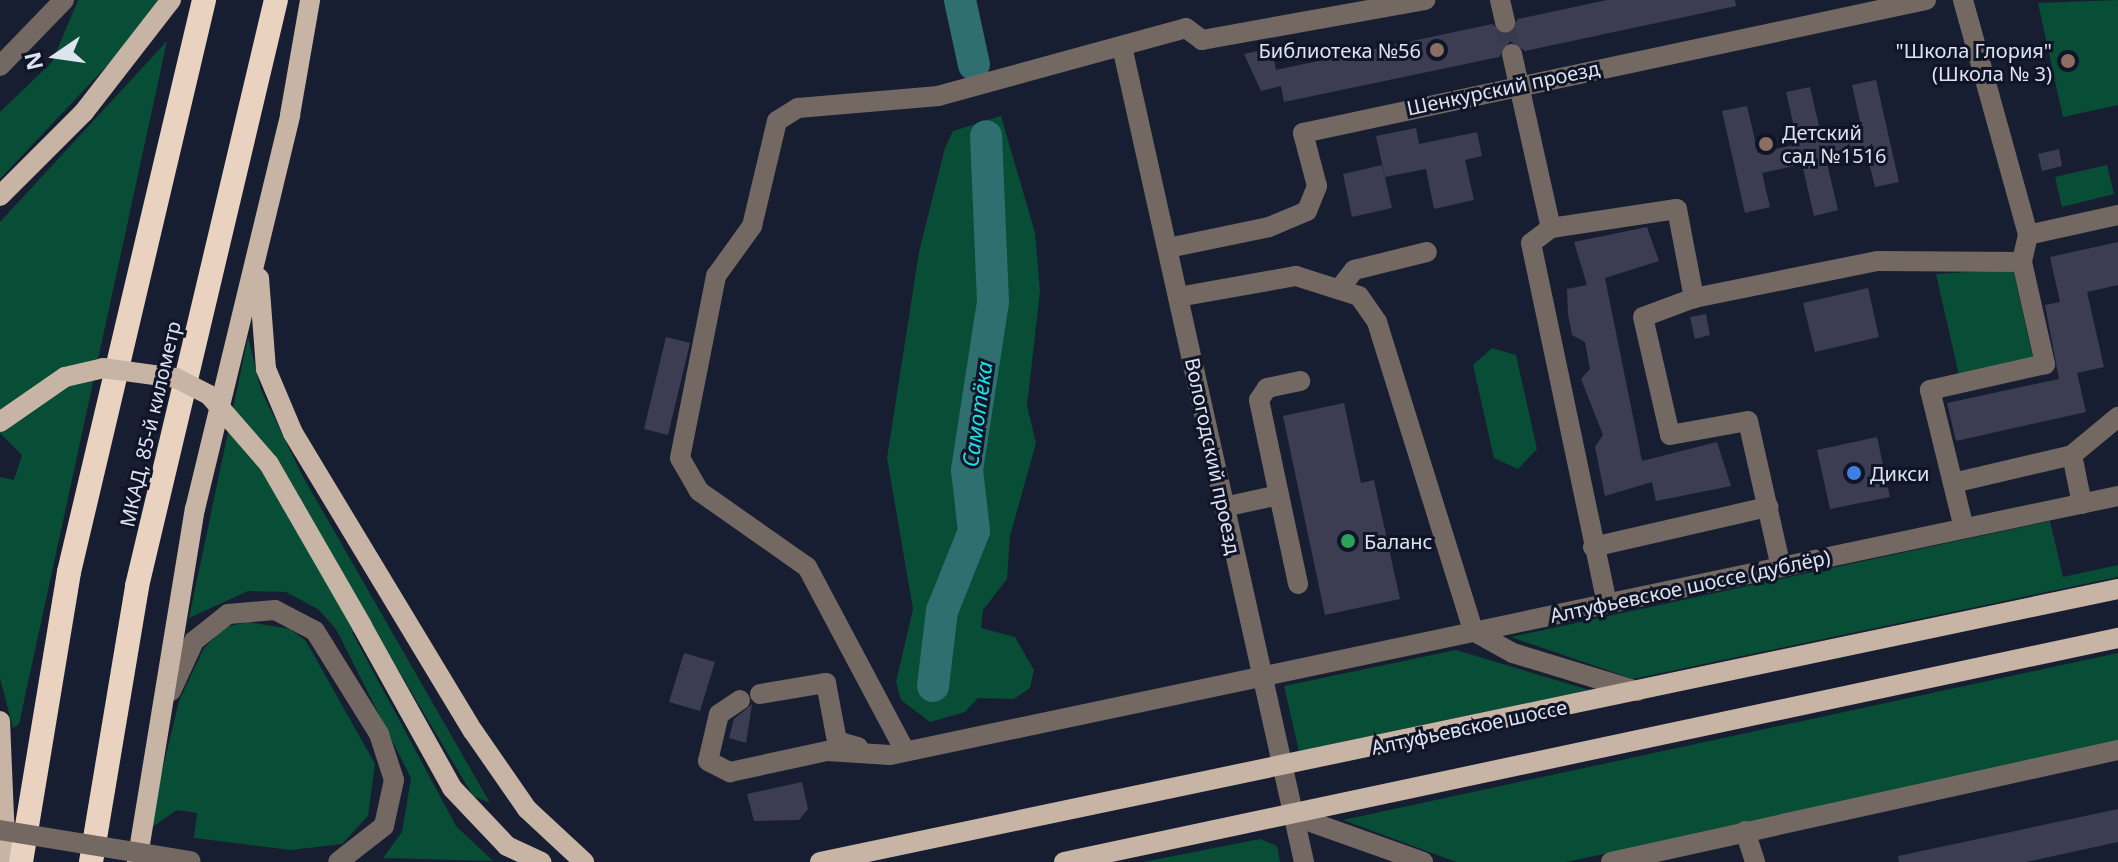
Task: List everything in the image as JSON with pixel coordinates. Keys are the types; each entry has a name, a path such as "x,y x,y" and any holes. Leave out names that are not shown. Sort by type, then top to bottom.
{"highway":[{"path":"21,862 69,572 204,0"},
{"name":"МКАД, 85-й километр","path":"91,862 137,586 276,0"}],"main road":[{"path":"0,196 84,112 171,0"},
{"path":"137,862 195,509 267,214 310,0"},
{"path":"267,214 261,339 293,433 473,731 527,809 584,862"},
{"path":"0,422 65,377 103,368 176,378 209,395 269,464 452,788 507,846 541,862"},
{"name":"Алтуфьевское шоссе","path":"820,862 2118,589"},
{"path":"1064,862 1294,816 2118,638"},
{"path":"0,721 6,862"}],"street":[{"path":"0,66 64,0"},
{"path":"905,751 807,567 699,491 680,458 716,276 752,226 777,121 786,113 938,96 1123,51 1186,28 1202,40 1425,0"},
{"path":"1500,0 1505,22"},
{"name":"Шенкурский проезд","path":"1168,248 1269,227 1307,211 1317,186 1303,133 1518,83 1926,0"},
{"path":"1963,0 2028,235 2022,262 2045,364 1930,390 1964,528"},
{"name":"Вологодский проезд","path":"1123,51 1165,211 1168,248 1178,297 1304,862"},
{"path":"1512,54 1551,228"},
{"path":"1607,603 1531,243 1551,228 1677,209 1694,298"},
{"path":"2028,235 2118,215"},
{"path":"1340,288 1354,270 1427,252"},
{"path":"1781,567 1748,421 1670,435 1643,317 1694,298 1877,261 2022,262"},
{"path":"1178,297 1284,277 1340,288 1359,296 1377,322 1473,631 1513,653 1637,691"},
{"path":"1298,584 1259,400 1267,388 1300,381"},
{"path":"1953,483 2072,455 2118,417"},
{"path":"2072,455 2082,504"},
{"path":"1224,507 1279,495"},
{"name":"Алтуфьевское шоссе (дублёр)","path":"881,754 2118,496"},
{"path":"1593,547 1768,507"},
{"path":"159,725 180,663 211,623 252,608 297,616 333,653 391,760 392,802 384,826 338,862"},
{"path":"826,683 837,741 881,754 827,751 730,772 708,761 719,714 750,697 826,683"},
{"path":"1611,862 2118,750"},
{"path":"1294,816 1423,862"},
{"path":"0,830 194,861"},
{"path":"1745,831 1755,862"}],"green space":[{"path":"78,0 158,0 119,53 0,179 0,112 52,62"},
{"name":"\"Школа Глория\" (Школа № 3)","path":"2118,0 2118,105 2063,117 2038,3"},
{"path":"167,41 19,724 13,728 0,678 0,477 14,480 22,455 0,433 0,222"},
{"path":"1001,116 1035,233 1040,291 1027,406 1036,443 1010,536 1007,579 983,610 981,628 1015,637 1034,670 1030,688 1014,699 978,698 965,712 930,722 901,700 896,682 913,609 887,458 919,252 945,148 953,131"},
{"path":"2107,165 2114,194 2062,207 2055,177"},
{"path":"2013,269 2033,359 1959,375 1936,274"},
{"path":"248,337 261,390 302,475 490,803 473,796 370,622 352,632 456,826 493,861 383,858 402,832 411,778 336,629 318,609 286,592 248,591 189,618"},
{"path":"1492,348 1516,355 1537,449 1518,469 1494,458 1473,365"},
{"path":"2050,521 2063,577 2118,565 2118,577 1633,679 1511,637"},
{"path":"248,622 290,629 306,641 375,764 368,816 342,844 291,850 194,838 197,813 177,810 148,830 179,701 204,648 225,627"},
{"path":"1456,650 1589,690 1299,751 1284,686"},
{"path":"2118,653 2118,744 1566,862 1456,862 1343,820"},
{"path":"1260,839 1277,846 1280,862 1143,862"}],"building":[{"path":"1607,0 1735,0 1736,6 1525,51 1510,41 1499,57 1284,102 1281,86 1261,91 1244,54 1272,48 1276,70 1492,24 1507,35 1518,19"},
{"path":"1876,80 1899,182 1875,187 1866,150 1826,159 1838,210 1814,216 1802,164 1762,173 1770,207 1745,213 1722,111 1747,106 1758,153 1798,144 1786,92 1810,87 1822,139 1862,130 1852,85"},
{"path":"1416,128 1419,144 1477,132 1482,156 1465,160 1474,200 1434,209 1426,169 1385,177 1376,136"},
{"path":"2059,149 2062,166 2042,171 2038,154"},
{"path":"1382,165 1392,208 1352,217 1343,174"},
{"path":"1647,227 1659,261 1605,278 1642,461 1717,442 1731,486 1656,501 1652,482 1605,496 1595,447 1603,435 1581,379 1590,369 1585,342 1572,335 1567,289 1587,285 1574,242"},
{"path":"2118,242 2118,285 2087,292 2104,367 2077,373 2086,412 1956,441 1947,403 2059,379 2045,305 2060,302 2050,257"},
{"path":"1868,288 1879,337 1815,352 1803,303"},
{"path":"1706,314 1710,335 1695,339 1690,317"},
{"path":"666,337 690,343 668,435 644,429"},
{"name":"Баланс","path":"1344,403 1361,483 1374,480 1400,599 1325,615 1283,416"},
{"name":"Дикси","path":"1877,437 1890,497 1830,509 1817,450"},
{"path":"684,653 715,662 700,711 669,702"},
{"path":"752,704 746,743 729,738 734,719"},
{"path":"802,782 808,809 799,820 754,821 747,794"},
{"path":"2118,809 2118,842 2026,862 1899,862 1898,856"}],"waterway":[{"name":"Самотёка","path":"960,0 974,65"},
{"name":"Самотёка","path":"933,686 942,611 974,531 967,470 993,302 986,136"}],"tunnel":[{"path":"1505,22 1512,54"}],"place":[{"name":"Библиотека №56","path":"1437,50"},
{"name":"\"Школа Глория\" (Школа № 3)","path":"2068,61"},
{"name":"Детский сад №1516","path":"1766,144"},
{"name":"Дикси","path":"1854,473"},
{"name":"Баланс","path":"1348,541"}]}
